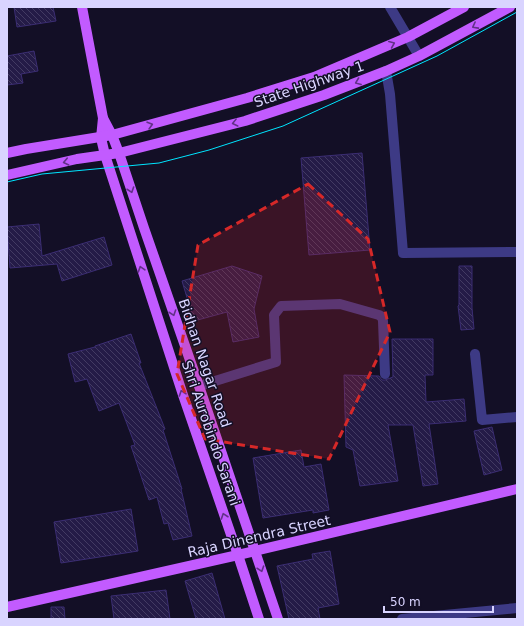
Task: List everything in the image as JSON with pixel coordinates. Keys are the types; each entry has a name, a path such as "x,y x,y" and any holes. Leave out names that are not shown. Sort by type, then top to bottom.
{"main road":[{"path":"82,7 103,118"},
{"path":"7,153 112,136 247,98 314,77 408,37 464,7"},
{"name":"State Highway 1","path":"7,175 77,160 119,153 245,121 324,95 386,71 419,56 510,7"},
{"name":"Bidhan Nagar Road","path":"103,118 119,153 278,619"},
{"name":"Shri Aurobindo Sarani","path":"103,118 101,138 105,155 182,395 259,619"},
{"name":"Raja Dinendra Street","path":"7,607 238,555 517,489"}],"street":[{"path":"390,7 419,56"},
{"path":"386,71 390,94 403,253 517,252"},
{"path":"199,386 276,362 274,314 281,306 340,304 379,315 382,317 383,321 385,374"},
{"path":"476,354 482,420 517,417"},
{"path":"402,619 517,608"}],"highlighted area":[{"path":"308,184 368,239 390,332 329,459 205,439 177,374 198,245"}],"building":[{"path":"14,7 53,7 56,21 17,27"},
{"path":"34,51 38,71 21,74 23,83 7,85 7,56"},
{"path":"362,153 370,250 309,255 301,158"},
{"path":"39,224 42,256 104,237 112,265 62,281 57,264 10,268 7,227"},
{"path":"232,266 262,276 254,309 259,337 233,342 227,312 194,321 182,281"},
{"path":"459,266 472,266 472,308 474,329 461,330 458,306"},
{"path":"131,334 141,363 139,363 165,429 163,430 182,489 192,536 173,540 168,523 164,524 157,497 149,500 131,446 135,445 119,403 99,411 87,379 75,382 68,354 95,347"},
{"path":"392,339 433,339 433,375 425,375 426,402 464,399 466,421 429,424 438,484 423,486 413,425 388,425 398,481 360,486 353,450 346,447 344,375 379,376 382,380 393,377"},
{"path":"492,427 502,470 484,475 474,431"},
{"path":"301,450 304,467 321,464 329,510 313,513 313,510 263,518 253,458"},
{"path":"131,509 138,551 61,563 54,522"},
{"path":"330,551 339,604 318,608 320,619 289,619 277,566 313,559 312,554"},
{"path":"212,573 225,619 196,619 185,581"},
{"path":"166,590 170,619 114,619 111,596"},
{"path":"51,607 64,607 65,619 51,619"}],"tram line":[{"path":"7,182 42,174 159,163 209,150 283,126 437,56 517,12"}]}
